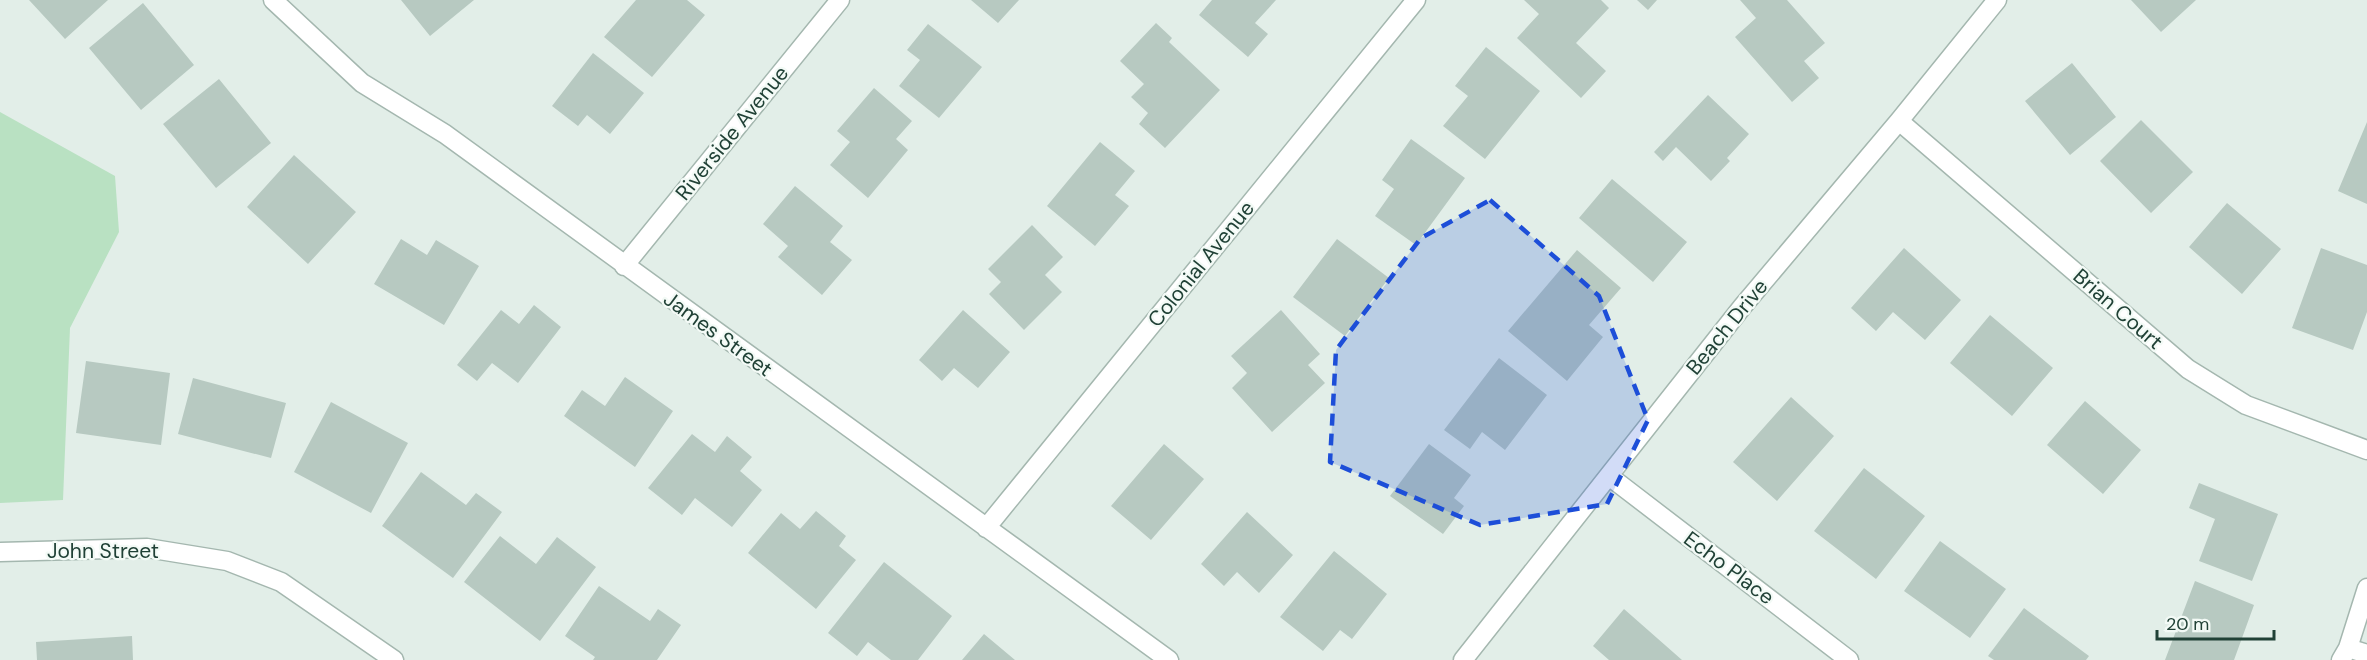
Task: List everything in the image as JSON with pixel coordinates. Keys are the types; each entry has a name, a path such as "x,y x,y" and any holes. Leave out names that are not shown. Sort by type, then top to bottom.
{"street":[{"name":"James Street","path":"273,0 362,83 445,134 1169,660"},
{"name":"Riverside Avenue","path":"624,266 840,0"},
{"name":"Colonial Avenue","path":"986,528 1416,0"},
{"name":"Beach Drive","path":"1463,660 1742,307 1899,121 1997,0"},
{"name":"Brian Court","path":"1899,121 2188,369 2246,405 2367,450"},
{"name":"Echo Place","path":"1609,476 1849,660"},
{"name":"John Street","path":"0,552 147,548 227,561 281,582 394,660"},
{"path":"2367,588 2344,654 2367,654"}],"highlighted area":[{"path":"1490,200 1599,296 1648,420 1607,504 1480,525 1330,462 1336,350 1421,238"}],"green space":[{"path":"0,112 115,176 119,232 70,328 63,500 0,503"}],"building":[{"path":"29,0 108,0 65,39"},
{"path":"401,0 474,0 430,36"},
{"path":"636,0 687,0 705,15 652,77 604,37"},
{"path":"971,0 1019,0 998,23"},
{"path":"1212,0 1276,0 1255,23 1268,34 1248,57 1199,15"},
{"path":"1524,0 1601,0 1609,8 1576,43 1606,71 1581,98 1517,38 1539,14"},
{"path":"1637,0 1657,0 1648,10"},
{"path":"1740,0 1787,0 1825,43 1804,61 1819,78 1792,102 1735,37 1756,18"},
{"path":"2131,0 2196,0 2161,32"},
{"path":"143,3 194,65 141,110 89,48"},
{"path":"1156,23 1172,38 1169,42 1220,90 1165,148 1139,124 1148,113 1131,97 1144,84 1120,61"},
{"path":"928,24 982,67 939,118 899,86 920,60 907,50"},
{"path":"1486,47 1540,91 1485,159 1443,126 1468,96 1455,86"},
{"path":"593,53 644,93 610,134 587,115 578,126 552,106"},
{"path":"2072,63 2116,117 2070,155 2025,101"},
{"path":"219,79 271,143 216,188 163,124"},
{"path":"874,88 912,121 896,139 908,150 868,198 830,165 850,142 837,131"},
{"path":"1708,95 1749,134 1727,158 1730,161 1711,181 1676,147 1663,161 1654,152"},
{"path":"2141,120 2193,172 2151,213 2100,161"},
{"path":"2367,122 2367,204 2338,191"},
{"path":"1411,139 1465,178 1416,245 1375,216 1394,189 1382,180"},
{"path":"1100,142 1135,171 1115,195 1129,206 1095,246 1047,206"},
{"path":"294,155 356,212 308,264 247,207"},
{"path":"1612,179 1687,242 1653,282 1579,218"},
{"path":"795,186 843,226 830,242 852,260 822,295 778,257 788,246 763,224"},
{"path":"2227,203 2281,249 2242,294 2189,247"},
{"path":"1032,225 1063,257 1045,275 1062,292 1024,330 989,294 1001,282 988,269"},
{"path":"401,239 427,255 436,240 479,266 444,325 374,284"},
{"path":"1337,239 1389,278 1345,336 1293,297"},
{"path":"1904,248 1961,300 1925,340 1893,312 1876,331 1851,308"},
{"path":"2321,248 2367,265 2367,312 2353,350 2292,328"},
{"path":"1577,250 1621,288 1589,325 1603,337 1567,381 1508,331"},
{"path":"534,305 561,327 518,383 492,363 477,381 457,365 501,310 519,324"},
{"path":"963,310 1010,352 978,388 954,368 942,381 919,360"},
{"path":"1281,310 1320,354 1308,365 1325,383 1272,432 1232,388 1247,373 1231,356"},
{"path":"1990,315 2053,368 2012,416 1950,363"},
{"path":"1499,358 1547,395 1505,450 1482,432 1470,449 1444,430"},
{"path":"86,361 170,373 161,445 76,433"},
{"path":"625,377 673,411 635,467 564,416 582,390 605,406"},
{"path":"193,378 286,403 271,458 178,434"},
{"path":"1791,397 1834,436 1777,501 1733,462"},
{"path":"2085,401 2141,450 2103,494 2047,445"},
{"path":"331,402 408,443 371,513 294,472"},
{"path":"692,434 715,452 727,436 752,457 740,471 762,490 732,527 695,498 682,515 648,488"},
{"path":"1164,444 1204,479 1151,540 1111,506"},
{"path":"1429,444 1471,475 1454,498 1464,506 1443,534 1390,496"},
{"path":"1864,468 1925,516 1876,579 1814,531"},
{"path":"421,472 466,505 476,493 502,512 453,578 382,526"},
{"path":"2199,483 2278,514 2252,581 2199,561 2215,519 2189,508"},
{"path":"816,511 846,536 839,546 856,560 816,609 748,553 781,513 800,529"},
{"path":"1247,512 1293,555 1259,593 1237,572 1224,586 1201,564"},
{"path":"500,536 536,564 557,537 596,567 540,641 464,582"},
{"path":"1940,541 2006,589 1970,638 1904,591"},
{"path":"1334,551 1387,594 1352,639 1340,630 1323,651 1280,617"},
{"path":"884,562 952,616 918,660 891,660 868,642 857,656 828,633"},
{"path":"2195,581 2254,605 2234,660 2165,660"},
{"path":"599,586 650,621 658,609 681,625 657,660 593,660 595,657 565,636"},
{"path":"2024,608 2089,656 2086,660 1994,660 1988,656"},
{"path":"1624,609 1682,660 1609,660 1593,646"},
{"path":"984,634 1015,660 962,660"},
{"path":"132,636 133,660 37,660 36,642"}]}
